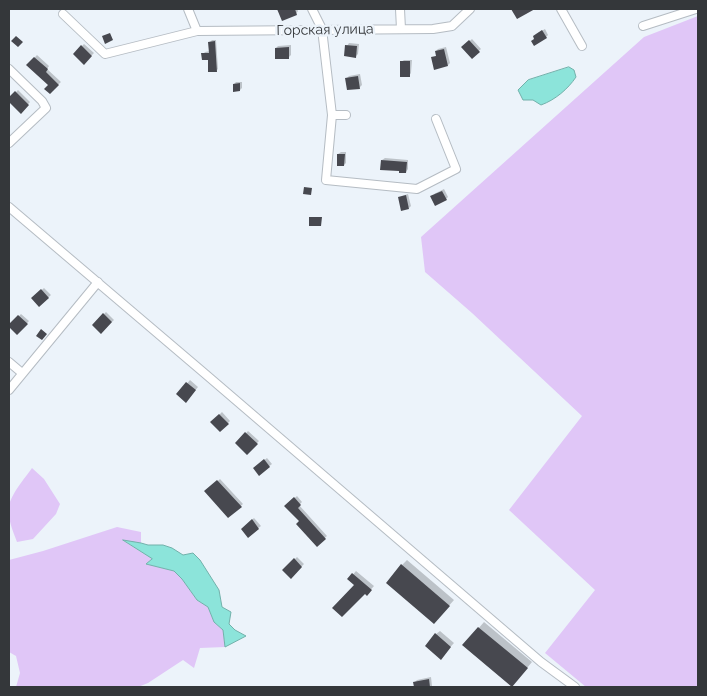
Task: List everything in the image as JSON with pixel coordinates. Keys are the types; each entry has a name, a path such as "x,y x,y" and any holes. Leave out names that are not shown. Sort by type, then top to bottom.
{"street":[{"path":"188,9 197,31"},
{"path":"312,9 322,29 332,115 326,180 417,189 456,169 436,119"},
{"path":"400,9 401,29"},
{"name":"Горская улица","path":"64,14 105,54 197,31 433,29 452,26 470,9"},
{"path":"561,9 582,46"},
{"path":"643,26 696,9"},
{"path":"9,69 42,101 46,108 9,143"},
{"path":"332,115 346,115"},
{"path":"9,207 541,662 575,687"},
{"path":"9,390 98,282"},
{"path":"9,362 22,373"}],"shaded area":[{"path":"698,16 698,687 586,687 545,653 595,590 509,510 582,416 472,313 425,272 421,237 644,37"},
{"path":"569,67 574,70 576,77 556,97 541,105 533,100 523,100 518,90 528,80"},
{"path":"32,468 44,479 60,504 56,514 33,539 17,542 10,520 10,501"},
{"path":"117,527 141,532 141,543 124,541 152,559 146,564 174,571 182,579 197,600 208,607 214,622 223,630 225,647 200,648 194,668 183,660 148,683 138,687 16,687 20,673 16,656 9,652 9,560"},
{"path":"123,540 148,545 163,545 183,555 193,553 200,560 219,590 222,607 231,612 229,624 246,636 225,647 223,630 214,622 208,607 197,600 182,579 174,571 146,564 152,559"}],"building":[{"path":"277,9 295,9 297,15 282,21"},
{"path":"511,9 535,9 517,19"},
{"path":"542,30 547,38 534,46 531,41 534,39 533,36"},
{"path":"110,33 113,40 105,44 102,36"},
{"path":"16,36 23,42 18,47 11,41"},
{"path":"469,40 480,52 472,59 461,47"},
{"path":"215,41 217,72 208,72 208,60 202,60 201,53 209,53 208,42"},
{"path":"81,45 92,56 84,65 73,54"},
{"path":"345,45 357,46 356,58 344,56"},
{"path":"289,47 289,59 275,59 275,48"},
{"path":"444,49 448,66 434,70 431,57 436,56 435,51"},
{"path":"34,57 48,69 46,72 59,85 50,94 44,89 48,85 26,65"},
{"path":"400,61 410,61 410,77 400,77"},
{"path":"358,76 360,89 347,90 345,78"},
{"path":"240,83 240,91 233,92 233,84"},
{"path":"15,91 29,105 21,114 9,102 9,97"},
{"path":"337,154 345,154 344,166 337,166"},
{"path":"381,160 407,162 406,173 380,170"},
{"path":"304,187 312,188 311,195 303,194"},
{"path":"442,191 447,200 435,206 430,196"},
{"path":"406,195 409,209 401,211 398,197"},
{"path":"309,217 322,217 321,226 309,226"},
{"path":"41,289 49,298 39,307 31,298"},
{"path":"103,313 112,322 101,334 92,325"},
{"path":"18,315 28,324 17,335 9,327 9,324"},
{"path":"41,329 47,334 42,340 36,336"},
{"path":"186,382 196,390 186,403 176,394"},
{"path":"219,414 229,424 220,432 210,422"},
{"path":"245,432 258,444 247,455 235,443"},
{"path":"264,459 270,467 259,476 253,468"},
{"path":"217,480 242,507 228,518 204,491"},
{"path":"294,497 301,505 298,508 326,539 317,547 296,524 299,521 284,506"},
{"path":"252,519 259,529 248,538 241,529"},
{"path":"294,558 302,567 291,579 282,570"},
{"path":"401,564 450,606 434,624 386,583"},
{"path":"352,573 372,590 367,596 365,594 342,617 332,608 354,585 347,579"},
{"path":"478,627 528,668 512,687 462,645"},
{"path":"435,633 451,647 441,660 425,646"},
{"path":"429,679 430,687 414,687 413,682"}]}
